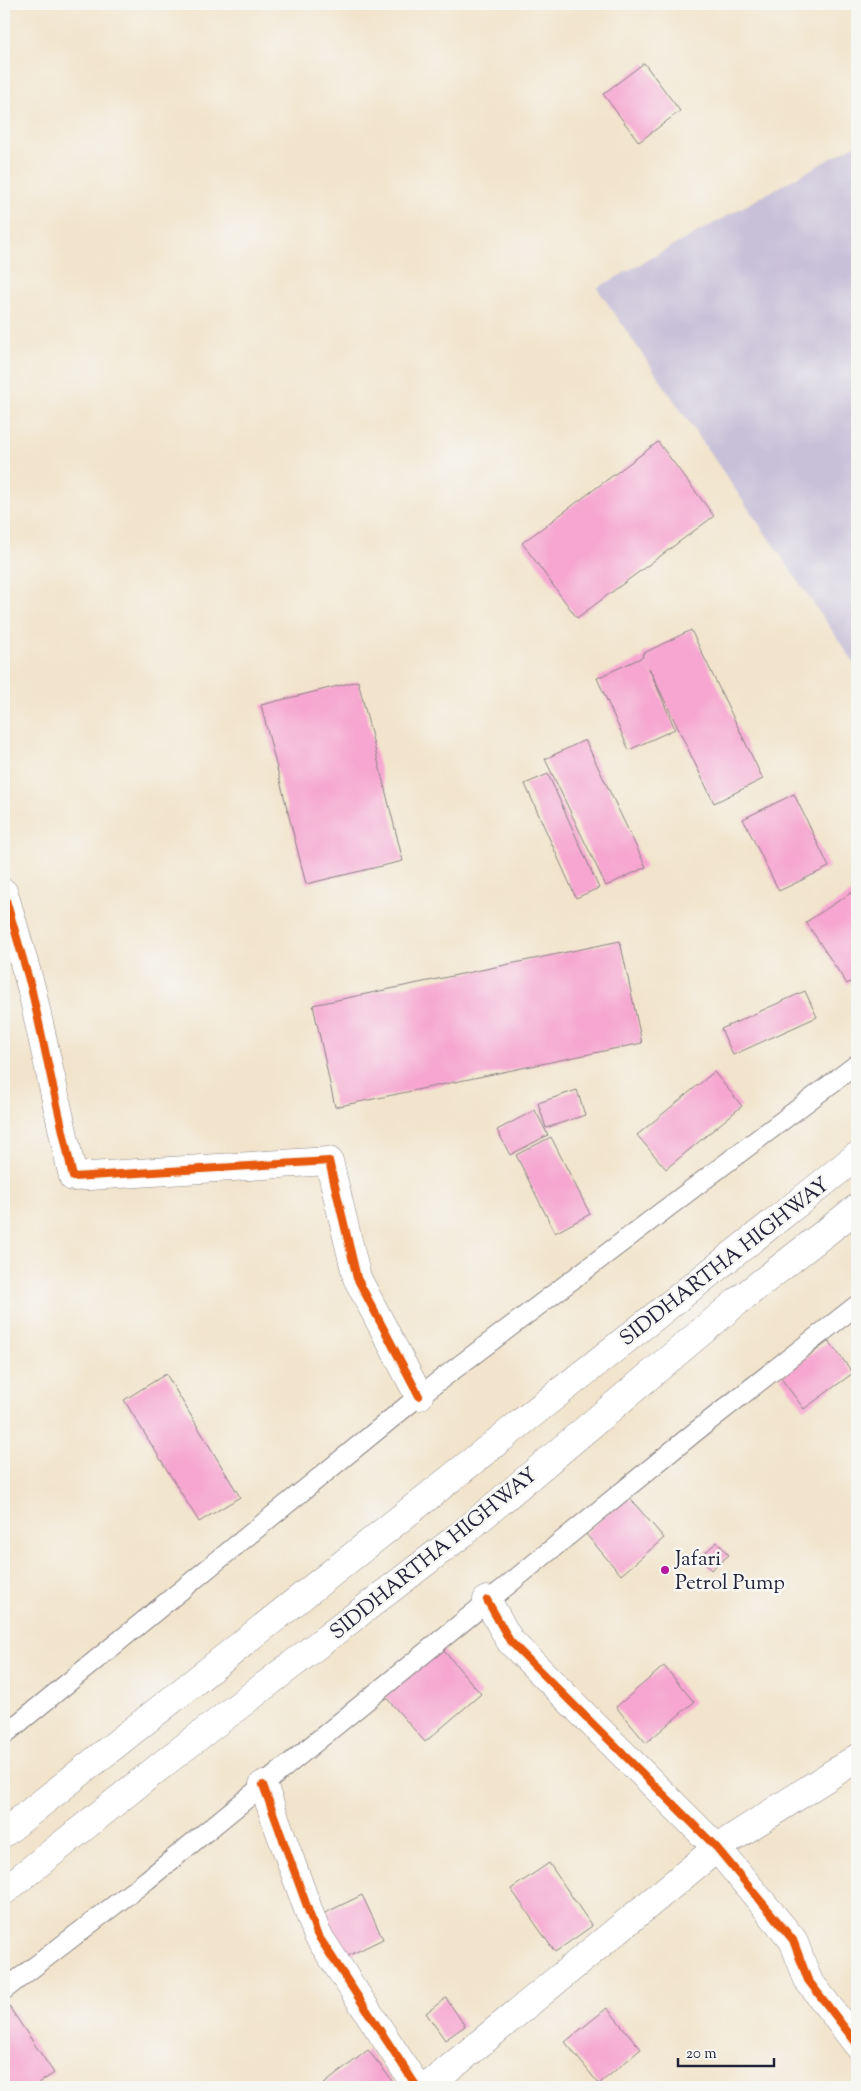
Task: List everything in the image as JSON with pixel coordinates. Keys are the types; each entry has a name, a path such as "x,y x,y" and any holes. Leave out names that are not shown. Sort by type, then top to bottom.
{"main road":[{"path":"4,893 31,987 73,1177 329,1161 358,1278 419,1396"},
{"name":"SIDDHARTHA HIGHWAY","path":"4,1832 857,1156"},
{"name":"SIDDHARTHA HIGHWAY","path":"4,1891 168,1760 458,1537 738,1301 857,1208"},
{"path":"487,1600 510,1641 717,1848 792,1940 808,1980 857,2044"},
{"path":"427,2087 717,1848 857,1758"},
{"path":"263,1785 317,1934 417,2087"}],"lane":[{"path":"4,1735 419,1396 857,1064"},
{"path":"4,1990 147,1880 487,1600 695,1432 857,1305"}],"shaded area":[{"path":"857,144 857,667 597,288"}],"building":[{"path":"644,63 680,111 639,142 603,94"},
{"path":"658,442 714,516 577,618 522,543"},
{"path":"691,630 763,779 714,803 649,668 675,729 629,750 597,678 643,657 642,654"},
{"path":"358,681 403,861 306,884 261,705"},
{"path":"585,740 646,867 606,886 545,759"},
{"path":"548,774 599,888 576,898 525,784"},
{"path":"794,794 829,867 779,891 743,819"},
{"path":"857,889 857,978 847,984 806,922"},
{"path":"620,941 642,1043 335,1107 313,1005"},
{"path":"805,991 817,1017 733,1055 721,1029"},
{"path":"714,1072 742,1106 666,1169 637,1135"},
{"path":"577,1090 585,1115 546,1128 538,1103"},
{"path":"535,1110 548,1135 510,1155 497,1130"},
{"path":"551,1137 590,1214 555,1233 516,1155"},
{"path":"829,1341 853,1373 804,1409 780,1377"},
{"path":"166,1374 240,1497 199,1522 124,1400"},
{"path":"628,1496 664,1538 621,1575 585,1533"},
{"path":"717,1542 729,1555 711,1570 700,1557"},
{"path":"439,1645 481,1694 425,1742 383,1694"},
{"path":"664,1666 694,1702 646,1743 616,1707"},
{"path":"549,1863 592,1926 555,1952 511,1889"},
{"path":"362,1895 383,1939 342,1959 321,1915"},
{"path":"446,1998 465,2026 445,2040 426,2013"},
{"path":"8,2005 54,2073 33,2087 7,2087 4,2083 4,2008"},
{"path":"607,2008 641,2049 599,2084 565,2042"},
{"path":"368,2050 397,2087 326,2087 324,2084"}],"cycle path":[{"path":"4,893 31,987 73,1177 329,1161 357,1278 419,1396"},
{"path":"487,1600 510,1641 717,1848 793,1940 808,1980 857,2044"},
{"path":"263,1785 317,1934 417,2087"}],"place":[{"name":"Jafari Petrol Pump","path":"665,1570"}]}
